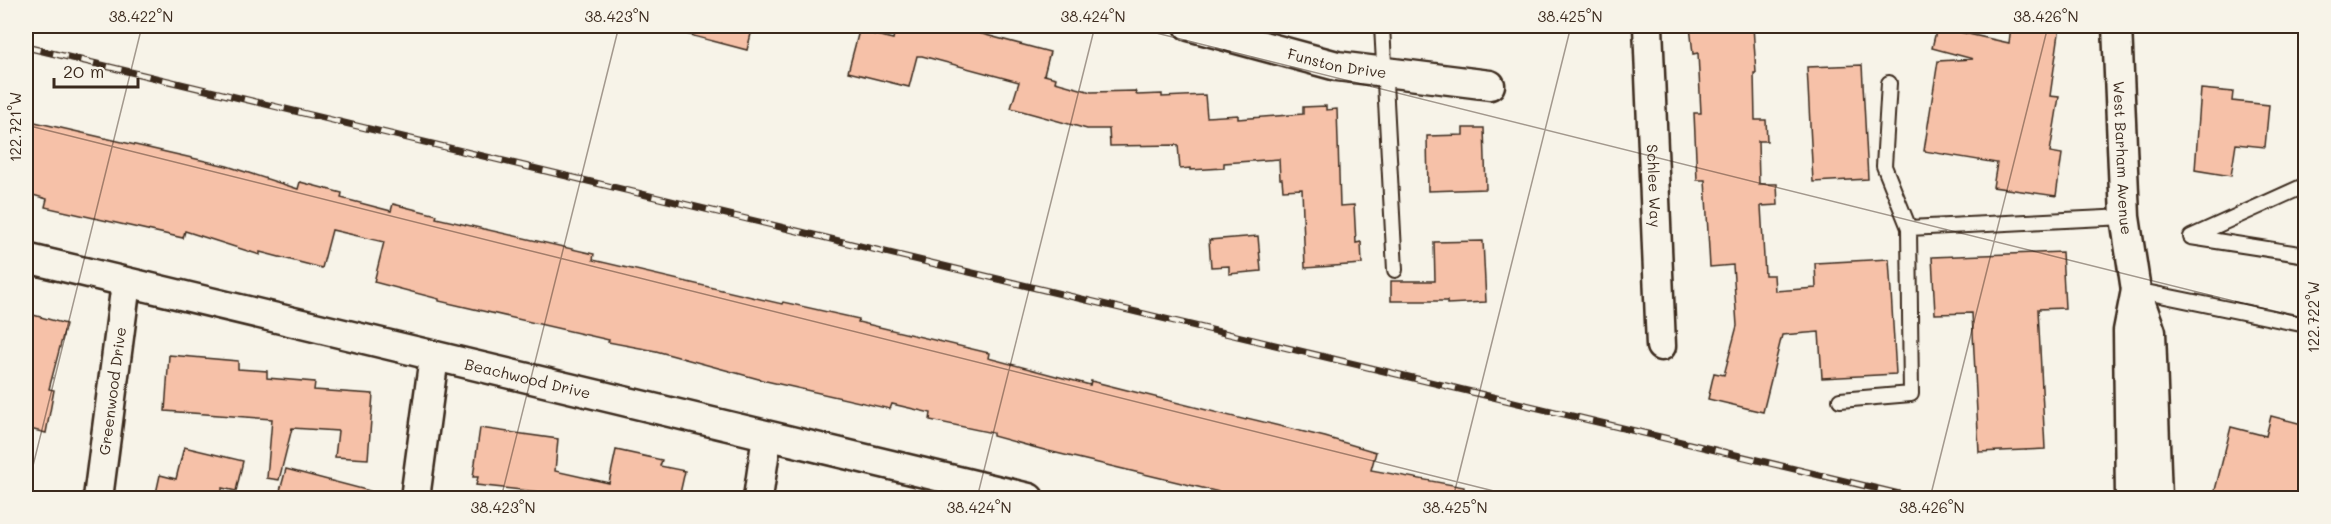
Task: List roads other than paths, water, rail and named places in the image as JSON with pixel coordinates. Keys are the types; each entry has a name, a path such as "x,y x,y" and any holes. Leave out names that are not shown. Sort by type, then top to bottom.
{"street":[{"name":"Funston Drive","path":"1189,26 1337,66 1490,85"},
{"name":"Schlee Way","path":"1648,26 1661,346"},
{"name":"West Barham Avenue","path":"2118,26 2125,217 2136,290 2151,332 2157,498"},
{"name":"Beachwood Drive","path":"26,258 1029,498"},
{"name":"Greenwood Drive","path":"98,498 126,283"},
{"name":"West Barham Avenue","path":"2130,498 2128,332 2136,290"},
{"path":"415,498 434,357"},
{"path":"758,498 767,436"}],"lane":[{"path":"1382,26 1395,270"},
{"path":"1840,400 1911,393 1909,228 1884,166 1889,83"},
{"path":"2306,185 2191,237 2306,255"},
{"path":"1909,228 2125,217"},
{"path":"2136,290 2306,326"}],"railway":[{"path":"26,47 1916,498"}]}
